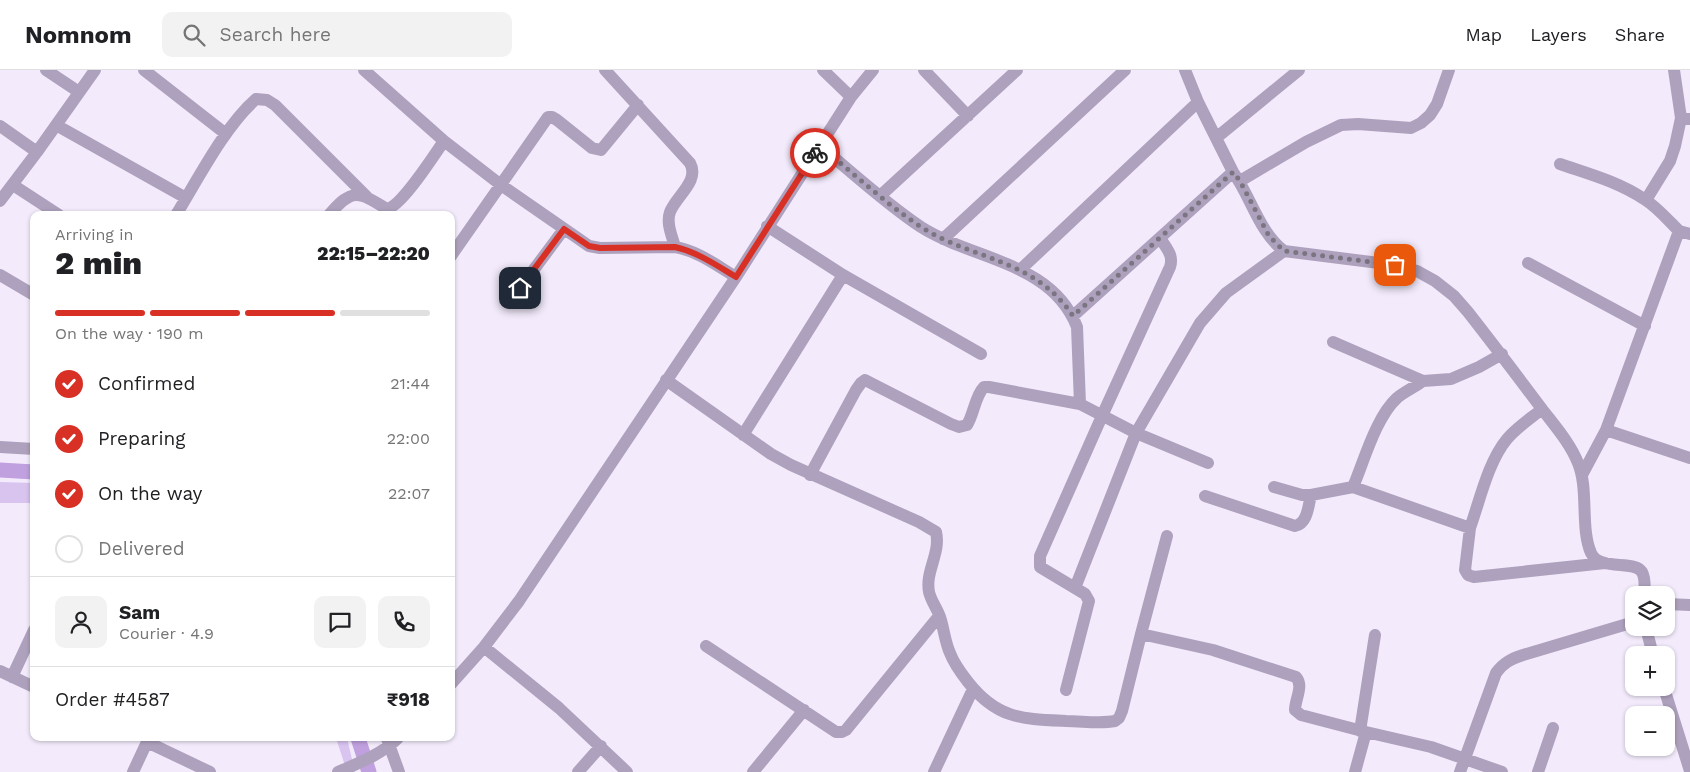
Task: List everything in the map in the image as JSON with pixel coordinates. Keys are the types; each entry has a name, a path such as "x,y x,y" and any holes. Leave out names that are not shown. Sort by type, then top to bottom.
{"street":[{"path":"46,70 79,92"},
{"path":"0,201 38,152 95,70"},
{"path":"144,70 226,134"},
{"path":"364,70 444,141 501,185 589,246 600,248 675,247 697,254 736,277"},
{"path":"605,70 694,169 690,181 670,212 669,225 675,247"},
{"path":"823,70 851,97"},
{"path":"455,680 484,647 519,601 736,277 851,97 874,70"},
{"path":"924,70 968,116"},
{"path":"880,196 1017,70"},
{"path":"943,239 1125,70"},
{"path":"1185,70 1198,102 1236,177 1269,236 1284,251 1395,265 1416,271 1435,281 1454,296 1502,354 1562,435 1578,462 1582,475 1588,543 1592,555 1598,561 1605,563 1638,568 1642,572 1644,586"},
{"path":"1216,138 1299,70"},
{"path":"1073,316 1160,238 1236,177 1340,125 1358,124 1411,128 1421,123 1430,115 1437,104 1448,70"},
{"path":"1646,200 1670,162 1685,119 1674,70"},
{"path":"178,211 226,134 246,108 256,99 267,100 275,105 367,197 388,211"},
{"path":"1020,270 1198,102"},
{"path":"455,250 548,117 557,120 592,148 601,150 638,105"},
{"path":"56,125 186,198"},
{"path":"0,126 38,152"},
{"path":"390,211 404,197 444,141"},
{"path":"820,146 880,196 920,226 943,239 1020,270 1038,280 1053,292 1065,304 1073,316 1077,327 1080,404"},
{"path":"1560,164 1614,183 1646,200 1685,232 1645,326 1606,430 1582,475"},
{"path":"13,185 53,211"},
{"path":"333,211 347,197 357,194 367,197"},
{"path":"767,226 843,275 981,354"},
{"path":"509,303 564,229"},
{"path":"1066,690 1089,605 1088,597 1044,571 1038,562 1170,267 1171,255 1160,238"},
{"path":"1075,588 1136,433 1196,330 1213,306 1226,293 1284,251"},
{"path":"1528,263 1645,326"},
{"path":"0,275 30,293"},
{"path":"744,434 843,275"},
{"path":"1333,342 1423,381"},
{"path":"1353,487 1380,421 1397,398 1423,381 1451,378 1471,371 1502,354"},
{"path":"666,380 771,454 810,475 920,522 936,532 938,538 937,549 929,574 929,592 940,616 950,653 956,666 973,689 989,704 1005,713 1042,720 1115,721 1119,718 1167,536"},
{"path":"810,475 856,390 865,380 959,427 967,425 972,418 979,393 984,387 1080,404 1136,433 1208,463"},
{"path":"1542,409 1514,431 1499,451 1470,528 1465,570 1468,575 1474,577 1605,563"},
{"path":"1606,430 1690,458"},
{"path":"0,447 30,448"},
{"path":"1274,488 1302,495 1311,495 1353,487 1470,528"},
{"path":"1205,496 1295,526 1300,525 1304,521 1311,495"},
{"path":"1675,604 1690,605"},
{"path":"706,646 836,732 846,730 940,616"},
{"path":"1460,772 1496,673 1502,665 1524,655 1625,625"},
{"path":"1141,634 1213,650 1296,676 1300,685 1295,706 1297,713 1431,748 1502,772"},
{"path":"1354,772 1363,731 1375,635"},
{"path":"30,636 6,674 30,685"},
{"path":"484,647 560,708 628,772"},
{"path":"934,772 973,689"},
{"path":"1667,696 1690,771"},
{"path":"753,772 804,710"},
{"path":"1538,772 1553,728"},
{"path":"133,772 142,741"},
{"path":"144,741 210,772"},
{"path":"338,772 371,757 391,741"},
{"path":"392,741 399,772"},
{"path":"578,772 601,746"}],"shaded area":[{"path":"0,482 30,483 30,503 0,503"},
{"path":"337,741 348,741 355,772 347,772"}],"waterway":[{"path":"0,470 30,472"},
{"path":"359,741 369,772"}],"way so far":[{"path":"815,153 820,146 880,196 932,233 1020,270 1038,280 1065,304 1073,316 1233,172 1240,181 1269,236 1284,251 1395,265"}],"route":[{"path":"520,288 564,229 589,246 600,248 675,247 686,249 736,277 815,153"}]}
